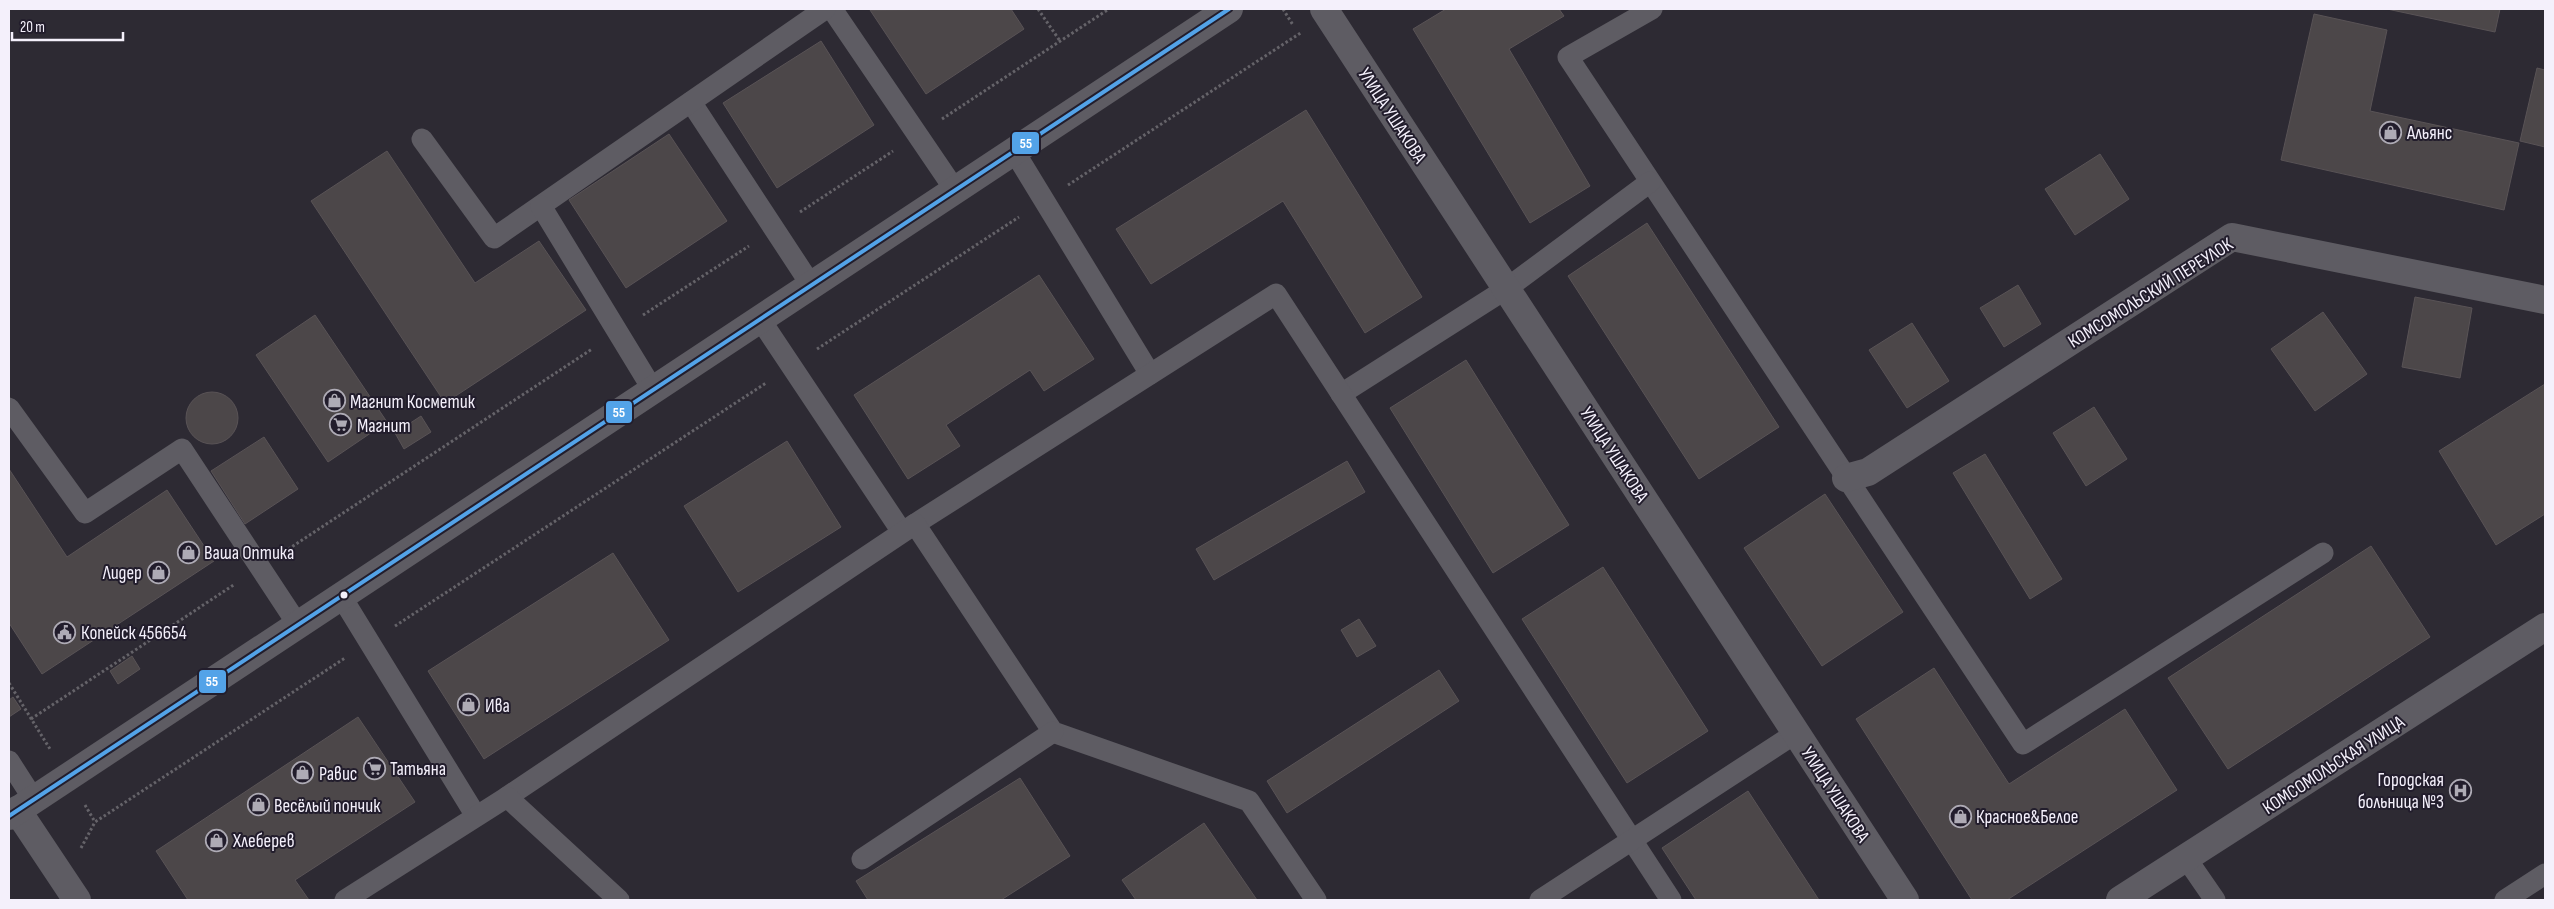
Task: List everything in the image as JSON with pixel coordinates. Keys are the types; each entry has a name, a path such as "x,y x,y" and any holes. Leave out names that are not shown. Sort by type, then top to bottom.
{"street":[{"path":"71,890 20,809 1229,9"},
{"name":"УЛИЦА УШАКОВА","path":"1326,12 1905,900"},
{"name":"КОМСОМОЛЬСКИЙ ПЕРЕУЛОК","path":"1846,478 1868,472 2232,237 2545,300"},
{"name":"КОМСОМОЛЬСКАЯ УЛИЦА","path":"2120,900 2545,627"}],"lane":[{"path":"422,138 494,238 824,9"},
{"path":"832,9 955,190"},
{"path":"1638,12 1568,58 2023,744 2322,553"},
{"path":"690,102 811,285"},
{"path":"1014,151 1150,374"},
{"path":"1341,394 1506,289 1650,182"},
{"path":"541,206 653,390"},
{"path":"345,900 507,796 908,528 1276,294 1671,900"},
{"path":"760,319 791,366 1053,732 1249,802 1316,900"},
{"path":"9,408 84,513 182,449 298,625"},
{"path":"341,596 476,816"},
{"path":"862,859 1053,732"},
{"path":"1540,900 1796,732"},
{"path":"9,762 20,809"},
{"path":"507,796 619,900"},
{"path":"2186,858 2215,900"},
{"path":"2505,900 2545,874"}],"path":[{"path":"1038,9 1060,41"},
{"path":"31,719 1109,9"},
{"path":"71,890 95,822 1044,201 1326,12"}],"building":[{"path":"1011,9 1024,29 926,94 870,10"},
{"path":"1446,9 1559,9 1564,16 1509,49 1590,186 1530,223 1413,29"},
{"path":"2387,9 2500,9 2495,32"},
{"path":"2314,14 2387,30 2370,111 2519,143 2504,210 2281,160"},
{"path":"821,41 874,125 777,188 723,103"},
{"path":"2537,68 2545,70 2545,147 2520,141"},
{"path":"1306,110 1422,297 1365,333 1283,201 1151,284 1116,229"},
{"path":"669,134 727,221 626,288 569,200"},
{"path":"387,151 475,283 539,241 586,310 445,403 311,201"},
{"path":"2100,154 2129,199 2075,235 2045,189"},
{"path":"1647,223 1779,427 1699,479 1568,276"},
{"path":"1039,275 1094,359 1044,391 1030,370 946,425 960,446 908,479 854,395"},
{"path":"2018,285 2041,324 2004,347 1980,308"},
{"path":"2415,297 2472,308 2460,378 2402,367"},
{"path":"2323,312 2367,374 2315,411 2271,349"},
{"path":"315,315 387,422 328,462 256,355"},
{"path":"1912,323 1949,381 1907,408 1869,350"},
{"path":"1466,360 1569,525 1493,573 1390,408"},
{"path":"2545,384 2545,514 2496,545 2439,451"},
{"path":"212,392 222,394 230,400 236,408 238,418 236,428 230,436 222,442 212,444 202,442 194,436 188,428 186,418 188,408 194,400 202,394"},
{"path":"2094,407 2127,459 2086,486 2053,433"},
{"path":"421,416 431,432 404,449 395,433"},
{"path":"264,437 298,489 245,524 211,471"},
{"path":"787,441 841,527 738,592 684,506"},
{"path":"1985,454 2062,579 2030,599 1953,473"},
{"path":"1347,461 1365,492 1214,580 1196,549"},
{"path":"9,469 67,557 167,490 214,561 42,674 9,623"},
{"path":"1825,494 1903,612 1822,666 1744,548"},
{"path":"2371,546 2430,637 2228,769 2168,678"},
{"path":"613,553 669,640 484,759 428,671"},
{"path":"1603,567 1708,731 1627,783 1522,619"},
{"path":"1359,619 1376,646 1357,657 1341,630"},
{"path":"132,656 140,669 118,684 110,671"},
{"path":"1934,668 2009,784 2125,709 2177,790 2007,900 1972,900 1856,719"},
{"path":"1439,670 1459,701 1287,813 1267,781"},
{"path":"13,697 21,709 9,717 9,700"},
{"path":"358,717 415,802 295,880 309,900 188,900 156,851"},
{"path":"1020,778 1070,856 1001,900 868,900 856,881"},
{"path":"1748,791 1819,900 1696,900 1662,848"},
{"path":"1204,823 1257,900 1136,900 1122,880"}],"transit line":[{"name":"55","path":"9,816 1229,9"}],"place":[{"name":"Альянс","path":"2391,132"},
{"name":"Магнит Косметик","path":"334,401"},
{"name":"Магнит","path":"341,425"},
{"name":"Ваша Оптика","path":"188,552"},
{"name":"Лидер","path":"158,572"},
{"name":"Копейск 456654","path":"65,632"},
{"name":"Ива","path":"469,705"},
{"name":"Татьяна","path":"374,768"},
{"name":"Равис","path":"303,773"},
{"name":"Городская больница №3","path":"2460,790"},
{"name":"Весёлый пончик","path":"258,805"},
{"name":"Красное&Белое","path":"1960,816"},
{"name":"Хлеберев","path":"217,840"}]}
